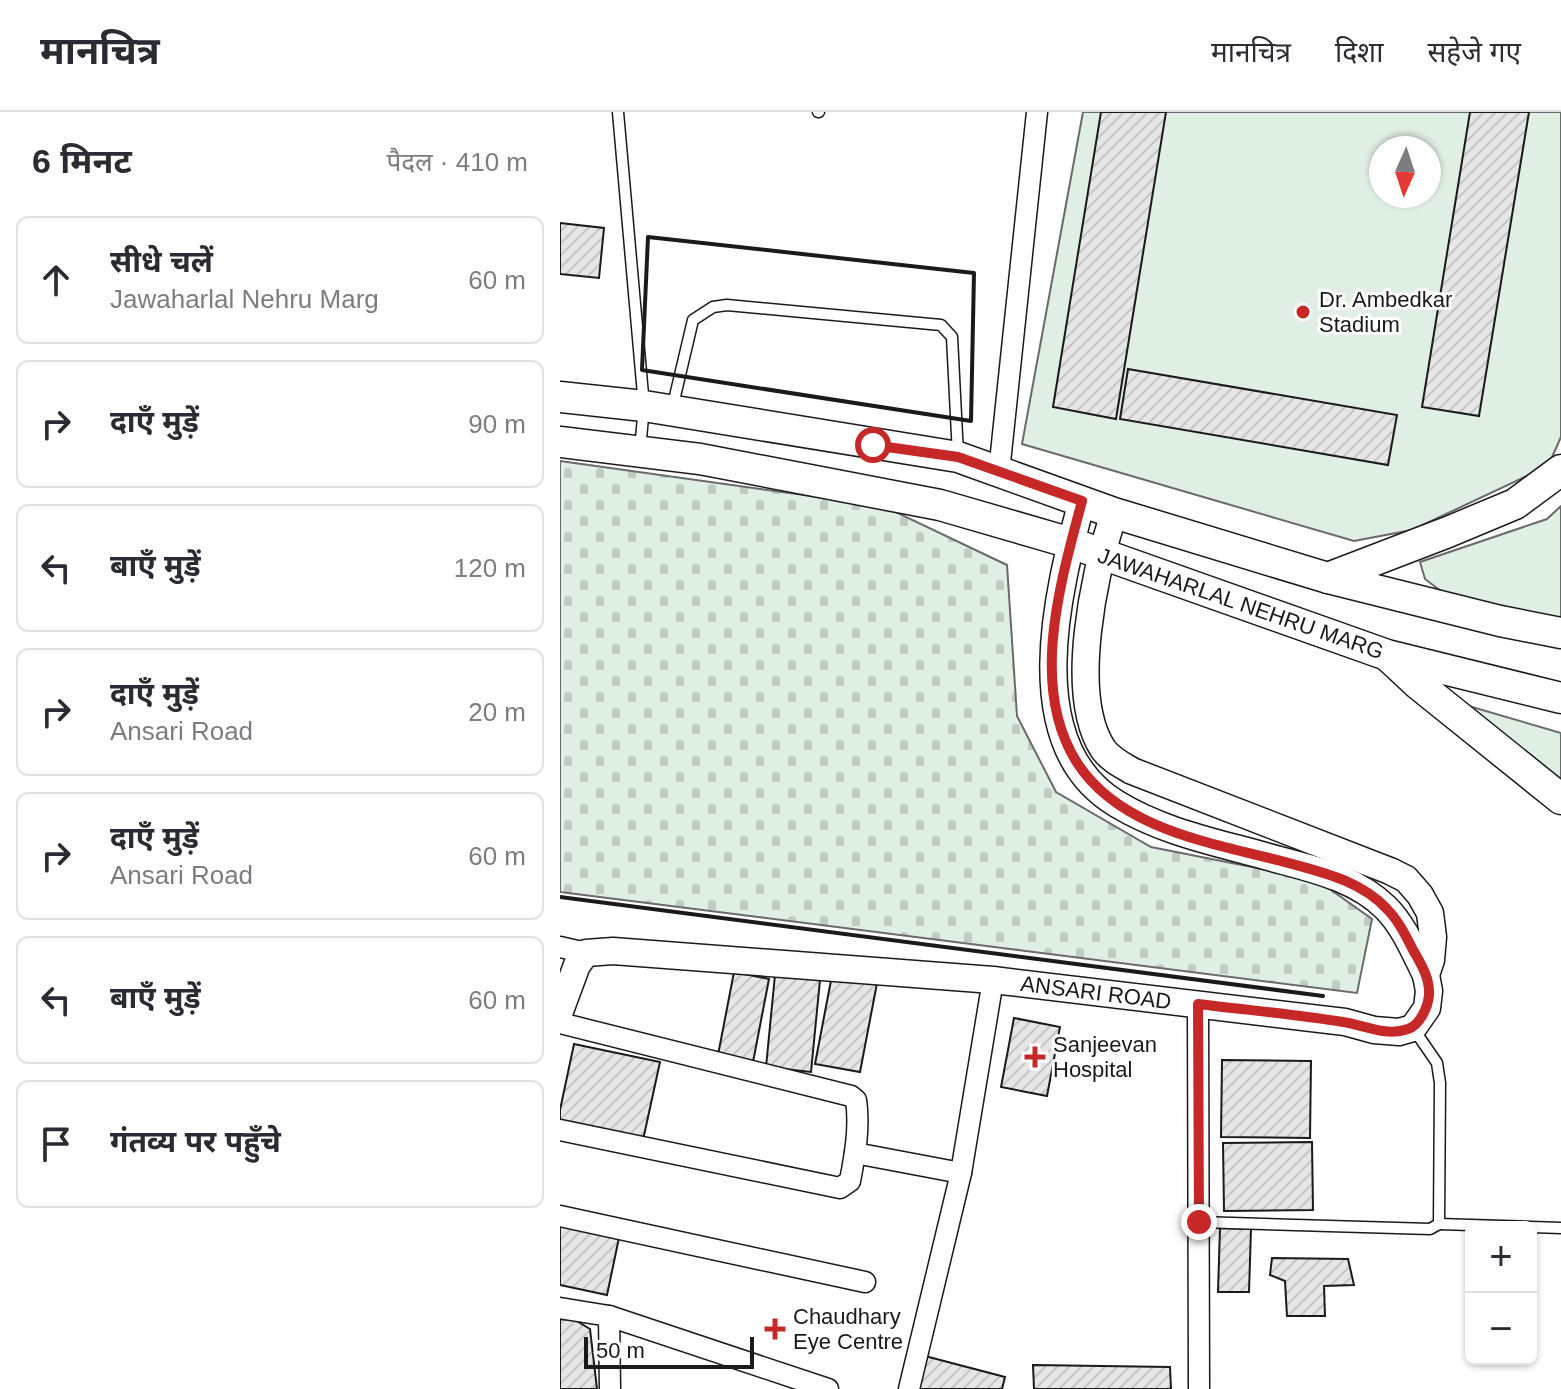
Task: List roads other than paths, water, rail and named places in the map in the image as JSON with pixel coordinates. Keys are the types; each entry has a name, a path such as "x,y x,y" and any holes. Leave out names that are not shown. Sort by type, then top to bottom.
{"main road":[{"name":"JAWAHARLAL NEHRU MARG","path":"560,397 658,409 958,457 1114,513 1328,578 1561,633"},
{"name":"JAWAHARLAL NEHRU MARG","path":"560,442 700,459 940,505 1071,543 1387,655 1561,698"},
{"path":"1328,578 1515,504 1561,470"},
{"path":"1387,655 1418,684 1561,799"}],"street":[{"path":"999,472 1037,112"},
{"path":"1082,501 1060,593 1053,647 1053,678 1062,730 1074,759 1093,786 1115,804 1154,823 1200,840 1346,880 1373,896 1404,932 1426,975 1429,991 1427,1008 1413,1028"},
{"path":"1114,513 1100,554 1085,680 1090,719 1103,749 1132,771 1168,787 1324,844 1406,879 1430,913 1433,937 1426,975"},
{"path":"560,947 586,953 577,965 560,1011"},
{"name":"ANSARI ROAD","path":"586,953 613,951 993,980 1345,1022 1374,1030 1399,1032 1413,1028"},
{"path":"909,1389 961,1173 993,980"},
{"path":"1198,1004 1199,1389"},
{"path":"560,1023 851,1096 856,1100 857,1110 850,1181 840,1188 560,1130"},
{"path":"855,1153 961,1173"},
{"path":"560,1216 865,1282"},
{"path":"560,1308 609,1316 805,1386 828,1389"},
{"path":"609,1316 610,1389"}],"lane":[{"path":"618,112 658,409"},
{"path":"640,452 693,320 713,307 727,305 941,325 952,337 958,457"},
{"path":"1413,1028 1437,1063 1440,1083 1439,1224"},
{"path":"1199,1222 1430,1229 1439,1224 1561,1228"}],"place":[{"name":"Dr. Ambedkar Stadium","path":"1303,312"},
{"name":"Sanjeevan Hospital","path":"1035,1057"},
{"name":"Chaudhary Eye Centre","path":"775,1329"}]}
